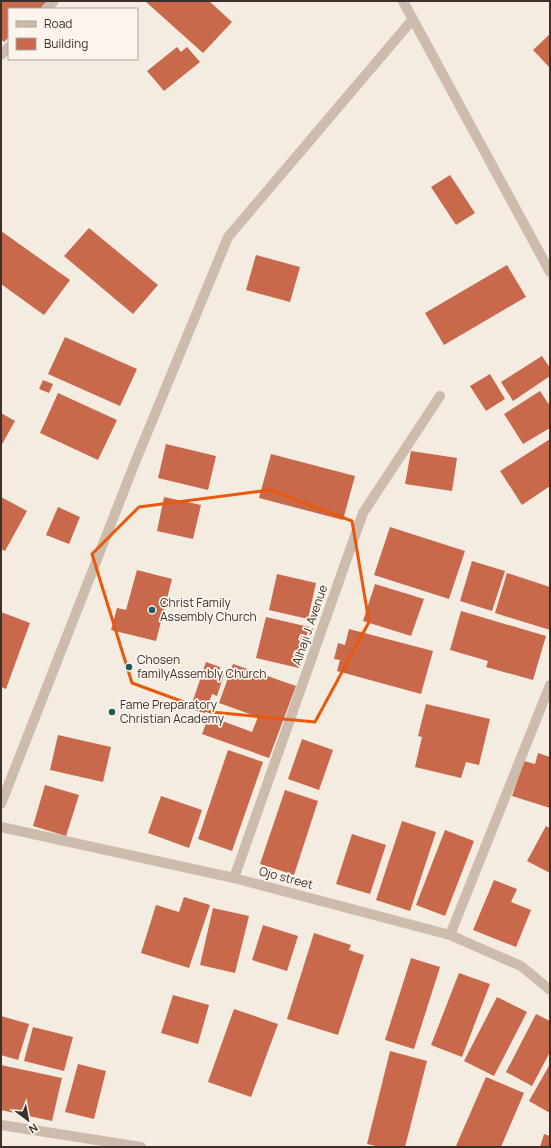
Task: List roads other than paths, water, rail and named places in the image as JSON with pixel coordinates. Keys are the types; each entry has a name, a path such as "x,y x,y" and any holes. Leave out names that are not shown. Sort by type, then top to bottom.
{"street":[{"path":"403,1 550,272"},
{"path":"1,804 136,460 228,237 413,18"},
{"name":"Alhaji J. Avenue","path":"234,878 363,513 440,396"},
{"path":"450,935 550,685"},
{"name":"Ojo street","path":"1,827 234,878 450,935 521,966 550,990"},
{"path":"1,1125 141,1147"}],"place":[{"name":"Christ Family Assembly Church","path":"152,610"},
{"name":"Chosen familyAssembly Church","path":"129,667"},
{"name":"Fame Preparatory Christian Academy","path":"112,712"}]}
